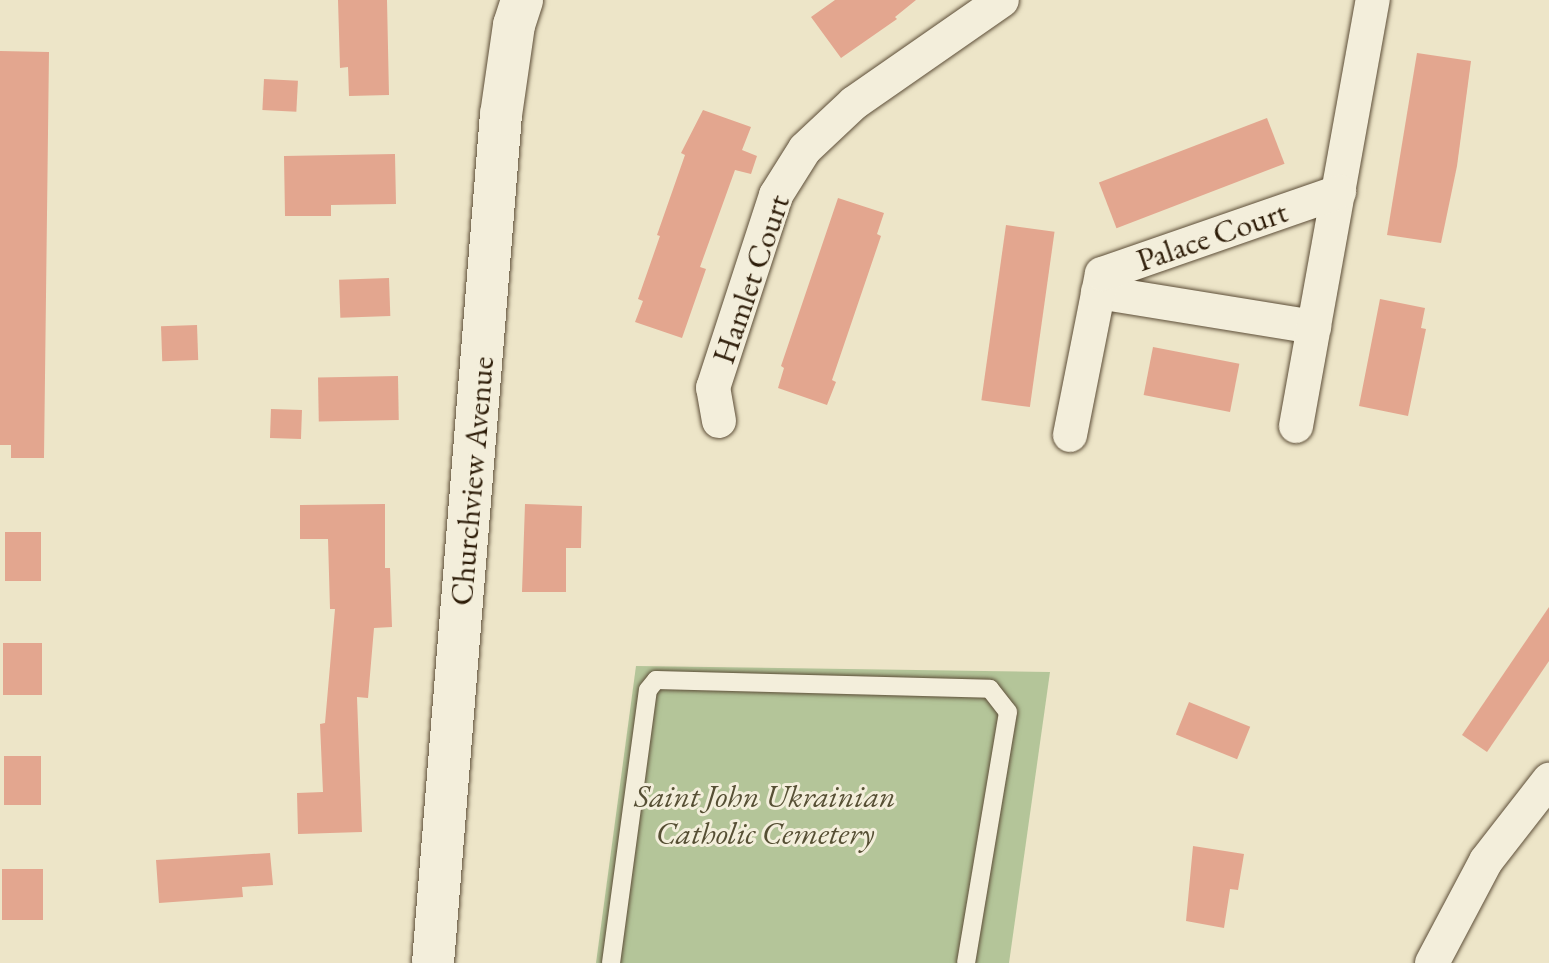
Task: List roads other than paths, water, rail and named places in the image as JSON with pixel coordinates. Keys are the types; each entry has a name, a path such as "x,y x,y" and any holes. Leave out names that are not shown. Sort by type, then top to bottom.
{"street":[{"name":"Churchview Avenue","path":"433,963 501,115 514,25 522,0"},
{"name":"Hamlet Court","path":"719,421 713,388 776,195 805,149 854,103 1002,0"},
{"name":"Palace Court","path":"1296,426 1373,0"},
{"name":"Palace Court","path":"1070,435 1102,274 1339,192"},
{"name":"Palace Court","path":"1098,292 1314,327"},
{"path":"1432,963 1486,861 1549,780"}],"lane":[{"path":"611,963 648,690 656,680 990,689 1008,712 966,963"}],"park label":[{"name":"Saint John Ukrainian Catholic Cemetery","path":"765,816"}]}
